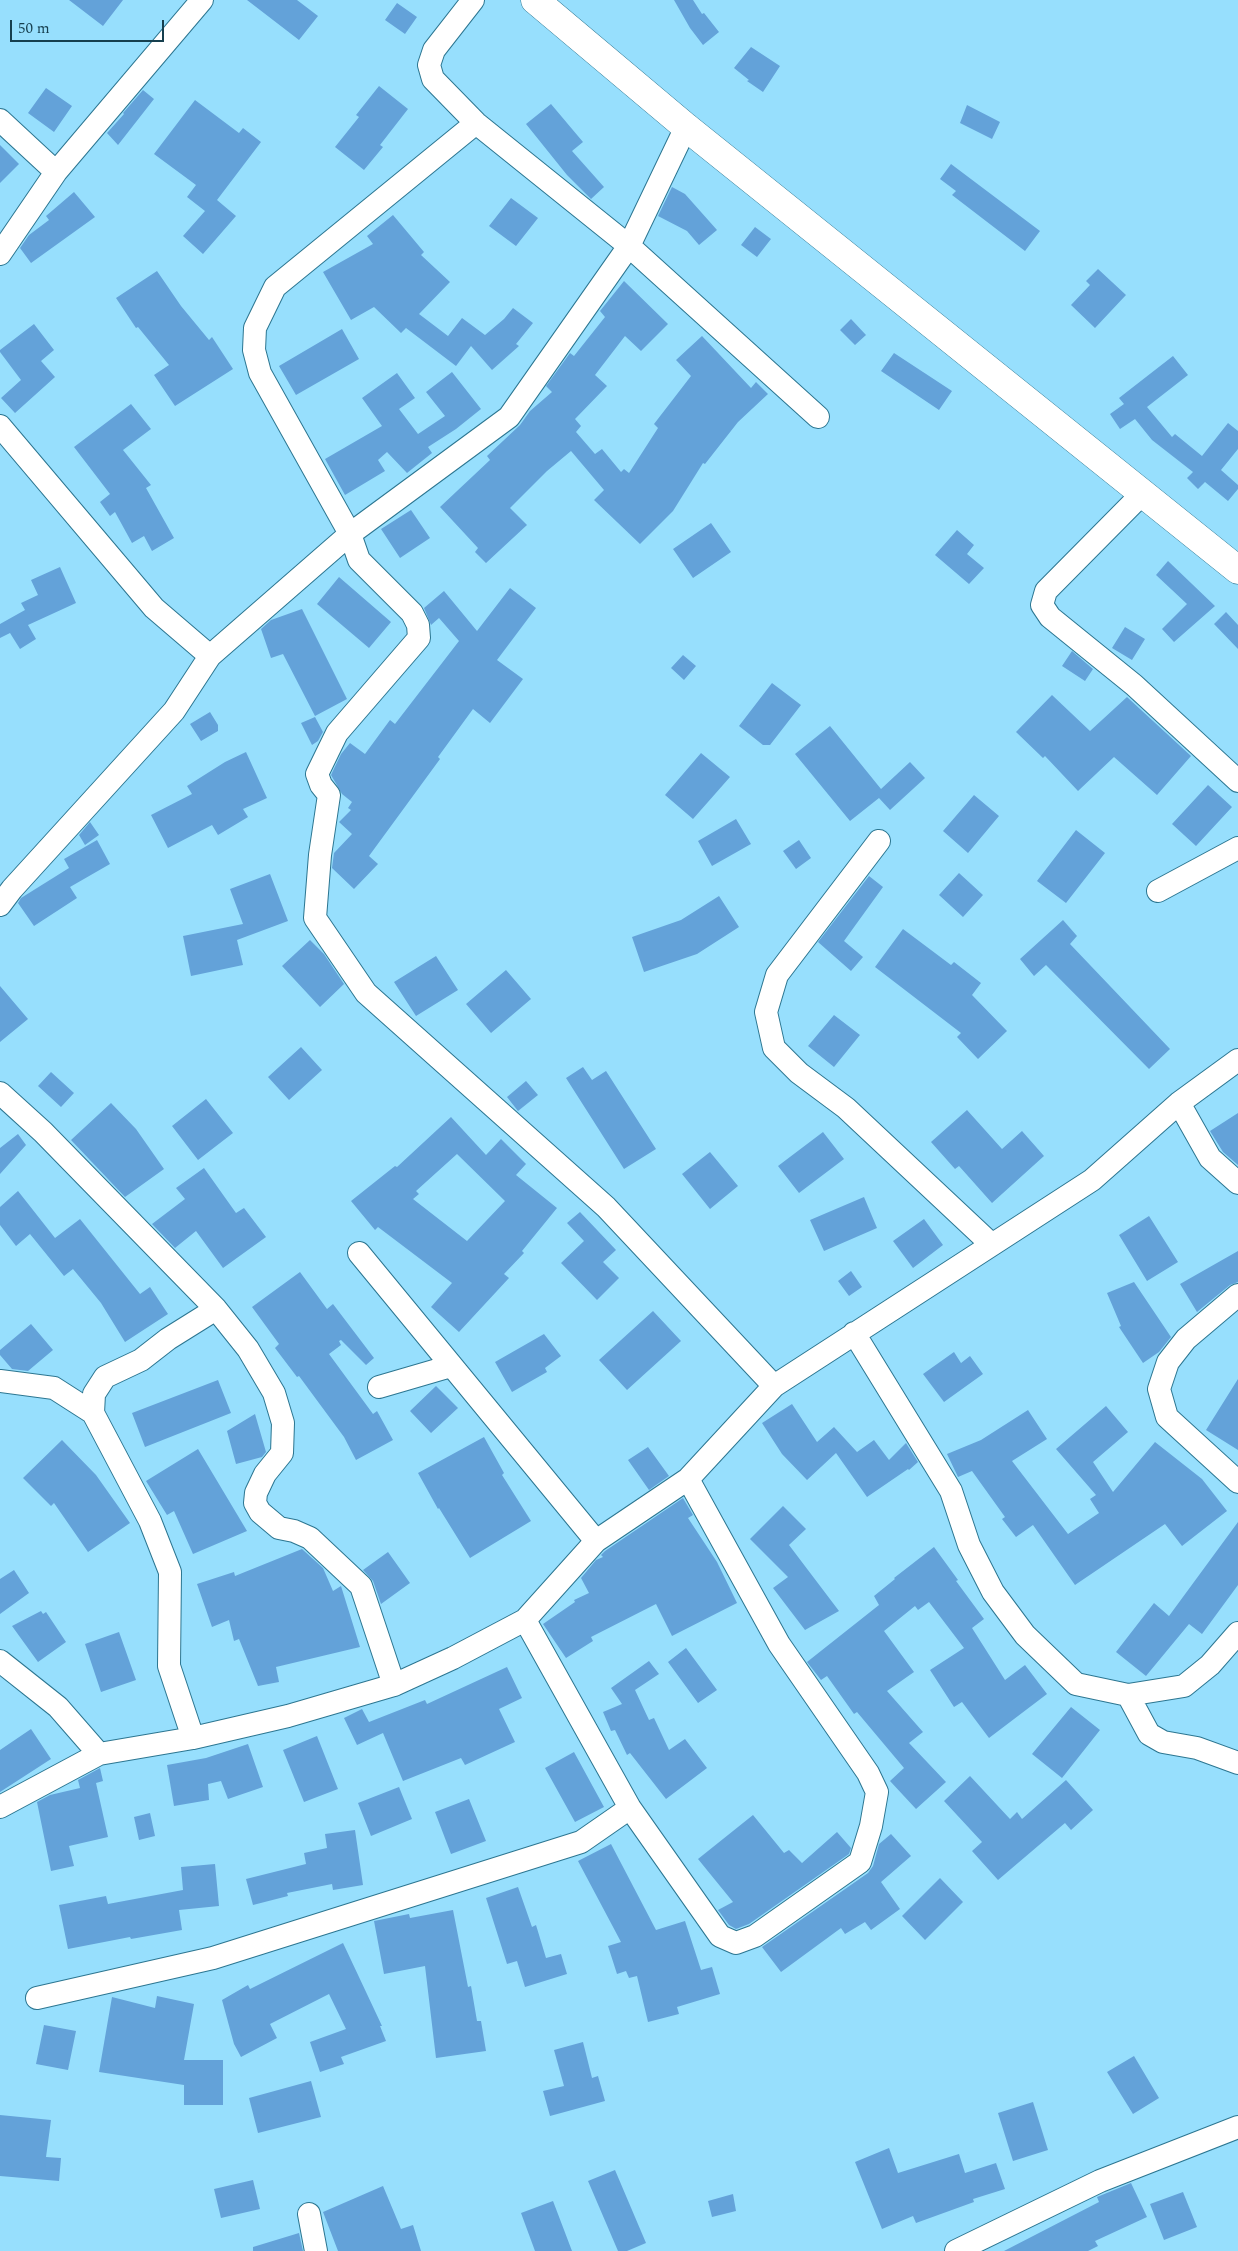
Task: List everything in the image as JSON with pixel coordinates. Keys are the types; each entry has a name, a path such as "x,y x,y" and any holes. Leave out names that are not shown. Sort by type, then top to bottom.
{"main road":[{"path":"535,0 686,127 1238,570"}],"street":[{"path":"0,254 56,172 202,0"},
{"path":"473,0 434,50 429,66 433,79 476,123 629,246 818,417"},
{"path":"0,120 56,172"},
{"path":"476,123 275,287 255,328 254,350 260,373 350,534 359,560 412,613 418,625 419,638 337,733 317,774 321,786 329,795 320,855 315,918 366,993 606,1207 774,1386"},
{"path":"4,892 174,711 210,656 350,534 509,417 629,246 686,127"},
{"path":"0,426 154,608 210,656"},
{"path":"1143,493 1046,591 1042,605 1050,617 1134,685 1238,781"},
{"path":"879,841 777,975 766,1012 774,1048 799,1073 846,1108 991,1244"},
{"path":"1158,890 1238,848"},
{"path":"0,1807 99,1754 193,1738 288,1716 394,1685 453,1658 525,1620 596,1541 688,1479 774,1386 1092,1180 1179,1103 1238,1060"},
{"path":"0,1093 44,1132 216,1309 248,1349 269,1386 283,1423 282,1453 265,1474 256,1493 255,1503 260,1512 279,1528 294,1531 310,1538 361,1586 394,1685"},
{"path":"1179,1103 1210,1158 1238,1183"},
{"path":"359,1254 596,1541"},
{"path":"1238,1295 1186,1339 1168,1362 1159,1389 1167,1417 1238,1482"},
{"path":"93,1413 94,1394 104,1376 141,1360 168,1339 216,1309"},
{"path":"854,1333 951,1491 969,1545 993,1592 1026,1635 1076,1684 1128,1695 1184,1686 1210,1665 1238,1633"},
{"path":"378,1387 451,1366"},
{"path":"0,1380 54,1388 93,1413 150,1521 170,1572 169,1666 193,1738"},
{"path":"525,1620 630,1808 720,1936 736,1943 755,1936 860,1862 871,1826 877,1792 868,1773 779,1644 688,1479"},
{"path":"0,1661 58,1708 99,1754"},
{"path":"1128,1695 1149,1734 1163,1742 1197,1748 1238,1763"},
{"path":"37,1998 213,1958 581,1842 630,1808"},
{"path":"956,2251 1100,2181 1238,2127"},
{"path":"309,2214 316,2251"}],"building":[{"path":"69,0 123,0 103,26"},
{"path":"247,0 297,0 318,16 299,40"},
{"path":"674,0 693,0 702,14 704,13 719,32 703,45 690,28"},
{"path":"397,3 417,17 405,34 385,20"},
{"path":"751,47 780,66 763,92 747,81 749,80 734,68"},
{"path":"379,86 408,109 380,145 383,147 364,170 335,147 359,117 356,115"},
{"path":"46,88 72,106 54,132 28,113"},
{"path":"143,90 154,99 118,145 107,133"},
{"path":"195,100 239,133 243,128 261,142 217,200 236,216 203,254 183,236 205,211 187,197 196,185 154,154"},
{"path":"551,104 583,142 572,151 604,187 591,199 567,175 526,124"},
{"path":"967,105 1000,122 992,139 960,123"},
{"path":"0,145 19,164 0,183"},
{"path":"951,164 1040,231 1025,251 952,195 956,191 940,179"},
{"path":"672,187 685,194 717,230 699,245 687,231 658,216"},
{"path":"74,192 95,217 31,263 20,248 29,235 49,220 46,216"},
{"path":"511,198 538,218 516,246 489,226"},
{"path":"393,215 424,252 421,255 450,282 419,314 448,336 462,318 485,335 504,319 513,308 533,323 516,344 519,346 492,370 471,346 456,366 406,328 401,333 374,307 351,320 323,272 373,244 367,236"},
{"path":"755,227 771,239 757,257 741,245"},
{"path":"1098,269 1126,295 1095,328 1071,305 1090,285 1086,281"},
{"path":"157,271 181,306 209,340 212,337 233,369 175,406 154,375 169,365 138,327 136,328 116,298"},
{"path":"624,281 668,324 641,351 625,336 595,375 607,386 575,419 581,426 576,432 595,454 602,449 621,472 624,469 629,473 658,428 654,424 691,376 676,360 702,336 751,388 756,382 768,394 738,422 705,464 703,463 673,511 640,544 594,500 604,490 571,451 547,471 510,508 527,525 486,563 475,552 478,548 440,507 490,460 487,456 520,425 530,411 552,392 546,386 570,353 574,356 605,317 600,311"},
{"path":"851,319 866,335 855,345 840,330"},
{"path":"34,324 54,350 41,361 55,377 15,413 1,398 21,380 0,350"},
{"path":"342,329 359,359 296,395 279,366"},
{"path":"894,353 952,391 939,410 881,371"},
{"path":"1173,356 1188,375 1147,407 1172,437 1175,434 1202,456 1228,423 1238,431 1238,449 1221,470 1238,485 1238,489 1228,501 1205,482 1198,489 1187,478 1193,472 1152,440 1135,419 1120,429 1110,414 1124,404 1119,398"},
{"path":"452,372 481,409 456,429 428,447 432,453 407,473 387,452 378,460 385,471 345,495 325,459 382,426 362,398 397,373 415,398 399,409 418,434 445,416 426,392"},
{"path":"131,404 151,429 123,450 151,485 146,488 174,538 152,551 144,536 132,543 115,512 110,516 100,502 110,494 74,447"},
{"path":"411,510 430,538 400,558 381,529"},
{"path":"711,523 731,552 693,578 673,549"},
{"path":"957,530 974,545 967,554 984,568 969,584 935,555"},
{"path":"1168,561 1215,606 1174,642 1162,629 1187,604 1156,575"},
{"path":"60,567 76,603 28,625 36,639 20,649 10,633 0,638 0,624 25,610 21,603 38,595 31,580"},
{"path":"339,577 391,622 369,648 317,604"},
{"path":"510,588 536,608 497,660 523,679 490,723 473,709 438,757 440,759 369,856 378,864 354,889 332,868 334,853 352,834 339,822 351,810 348,808 352,802 342,794 331,775 341,754 350,743 365,754 390,720 395,724 459,641 439,618 431,625 424,608 444,591 477,631"},
{"path":"302,609 347,699 315,716 283,654 271,658 261,629 271,620"},
{"path":"1226,612 1238,625 1238,649 1214,624"},
{"path":"1125,627 1145,639 1132,660 1112,648"},
{"path":"1072,651 1093,669 1085,681 1062,666"},
{"path":"683,655 696,666 684,680 671,668"},
{"path":"772,683 801,705 770,745 763,745 739,726"},
{"path":"1052,695 1090,731 1127,697 1191,756 1157,795 1114,757 1078,791 1045,756 1043,758 1016,732"},
{"path":"210,712 218,725 218,731 201,741 190,724"},
{"path":"315,717 323,732 318,741 312,745 301,723"},
{"path":"830,726 881,789 910,762 925,778 890,810 879,798 850,821 795,754"},
{"path":"246,752 267,798 243,809 248,817 218,835 212,825 168,848 151,815 192,794 187,786 225,762"},
{"path":"701,753 730,777 693,819 665,795"},
{"path":"1208,785 1232,807 1196,846 1172,824"},
{"path":"974,795 999,816 968,853 943,831"},
{"path":"736,819 751,844 712,866 698,841"},
{"path":"90,822 99,835 85,845 79,835"},
{"path":"1076,830 1105,853 1066,903 1037,881"},
{"path":"97,840 110,864 70,887 77,898 34,926 18,903 21,898 69,868 64,859"},
{"path":"799,840 811,858 796,869 783,851"},
{"path":"959,873 983,895 963,917 939,895"},
{"path":"270,874 288,921 237,940 243,965 191,976 183,936 243,924 230,889"},
{"path":"869,876 883,887 844,941 863,957 851,971 818,942"},
{"path":"719,896 739,927 697,954 644,972 632,937 681,920"},
{"path":"1063,920 1077,936 1070,944 1170,1049 1149,1069 1046,965 1034,976 1020,959"},
{"path":"903,929 951,965 954,962 981,983 972,995 1007,1031 978,1059 957,1037 961,1033 875,967"},
{"path":"310,940 324,954 344,984 320,1007 282,966"},
{"path":"436,956 458,990 416,1016 394,982"},
{"path":"506,970 531,999 491,1033 466,1004"},
{"path":"0,986 28,1019 0,1042"},
{"path":"834,1015 860,1035 834,1067 808,1046"},
{"path":"301,1047 322,1070 289,1100 268,1077"},
{"path":"583,1067 592,1080 606,1071 656,1149 624,1169 566,1078"},
{"path":"51,1072 74,1093 61,1107 38,1086"},
{"path":"526,1081 538,1095 518,1111 507,1097"},
{"path":"206,1099 233,1133 198,1160 172,1126"},
{"path":"111,1103 136,1129 164,1169 125,1197 71,1140"},
{"path":"967,1110 1002,1149 1022,1131 1044,1156 992,1203 959,1166 955,1169 931,1142"},
{"path":"1238,1113 1238,1165 1223,1152 1210,1131"},
{"path":"451,1117 486,1155 501,1139 526,1164 516,1175 557,1208 522,1251 524,1253 504,1274 509,1278 459,1332 431,1307 452,1283 378,1227 375,1230 351,1201 395,1166 397,1167","holes":["457,1154 505,1201 467,1241 413,1199 419,1194 416,1191"]},
{"path":"823,1132 844,1159 799,1193 778,1166"},
{"path":"18,1134 26,1145 0,1174 0,1148"},
{"path":"710,1152 738,1186 710,1209 682,1174"},
{"path":"204,1168 236,1213 244,1208 266,1237 223,1268 196,1231 175,1248 152,1224 185,1199 176,1188"},
{"path":"18,1191 55,1238 80,1219 140,1294 150,1287 168,1314 125,1342 101,1303 73,1269 64,1276 30,1234 16,1246 0,1225 0,1207"},
{"path":"864,1197 877,1228 824,1251 810,1220"},
{"path":"580,1212 616,1250 603,1262 619,1278 597,1300 561,1263 584,1241 567,1223"},
{"path":"1149,1216 1178,1262 1147,1281 1119,1235"},
{"path":"924,1219 943,1245 913,1268 893,1241"},
{"path":"1238,1251 1238,1282 1230,1285 1197,1312 1180,1284"},
{"path":"851,1271 862,1287 849,1296 838,1281"},
{"path":"300,1272 327,1309 333,1304 374,1358 366,1365 341,1340 339,1341 341,1345 329,1354 373,1414 377,1411 393,1440 356,1460 344,1437 299,1376 297,1377 275,1348 279,1344 252,1307"},
{"path":"1134,1282 1171,1337 1159,1352 1143,1363 1119,1327 1121,1326 1107,1293"},
{"path":"653,1311 681,1341 627,1390 599,1360"},
{"path":"31,1324 53,1350 28,1371 12,1369 0,1355 0,1350"},
{"path":"544,1334 561,1356 545,1368 547,1372 512,1392 495,1362"},
{"path":"954,1352 961,1363 970,1356 983,1374 944,1402 923,1374"},
{"path":"1238,1379 1238,1450 1206,1430"},
{"path":"218,1380 231,1413 145,1447 132,1413"},
{"path":"436,1386 458,1408 431,1433 410,1411"},
{"path":"792,1404 817,1442 834,1427 857,1452 874,1440 889,1460 906,1443 918,1462 909,1470 867,1497 836,1453 807,1480 782,1454 762,1423"},
{"path":"1106,1406 1128,1432 1093,1462 1113,1492 1155,1442 1202,1479 1227,1511 1182,1546 1165,1524 1075,1585 1033,1525 1016,1537 1002,1519 1005,1517 972,1471 958,1477 947,1454 981,1440 1028,1410 1047,1439 1012,1461 1068,1534 1099,1513 1090,1499 1096,1495 1056,1449"},
{"path":"255,1414 266,1452 262,1457 236,1464 227,1431"},
{"path":"484,1437 504,1473 502,1475 531,1521 470,1558 438,1509 418,1473"},
{"path":"62,1440 96,1475 130,1523 88,1552 54,1503 51,1506 23,1478"},
{"path":"648,1447 669,1476 649,1490 628,1460"},
{"path":"198,1449 247,1531 193,1554 174,1511 167,1515 146,1481"},
{"path":"683,1498 693,1515 688,1518 717,1562 737,1603 672,1636 656,1604 591,1637 593,1641 566,1658 543,1624 575,1602 574,1600 589,1593 581,1578 596,1560 603,1557 601,1555 605,1551"},
{"path":"783,1506 806,1529 789,1545 839,1611 805,1630 773,1588 788,1577 750,1539"},
{"path":"1238,1522 1238,1585 1202,1634 1189,1624 1146,1676 1116,1652 1154,1603 1169,1616"},
{"path":"934,1547 984,1619 972,1628 1005,1680 1025,1665 1047,1694 989,1738 962,1702 954,1707 930,1670 964,1648 929,1602 918,1610 915,1606 884,1631 914,1672 887,1691 923,1732 909,1743 946,1782 916,1809 890,1781 904,1768 857,1712 854,1714 827,1676 821,1680 807,1662 879,1605 874,1596"},
{"path":"302,1549 323,1568 333,1591 341,1586 360,1647 276,1667 279,1682 258,1686 239,1639 234,1641 229,1620 212,1627 197,1584 234,1572 235,1576"},
{"path":"388,1552 410,1583 381,1604 373,1581 363,1570"},
{"path":"14,1570 29,1593 0,1614 0,1579"},
{"path":"41,1611 43,1614 46,1612 66,1642 38,1662 12,1626"},
{"path":"119,1632 136,1680 101,1692 85,1644"},
{"path":"686,1648 717,1690 698,1703 668,1662"},
{"path":"649,1661 659,1674 635,1690 649,1720 654,1718 669,1750 685,1739 707,1768 666,1799 630,1753 627,1755 615,1730 611,1731 603,1712 622,1704 611,1688"},
{"path":"507,1667 522,1698 499,1709 515,1742 465,1765 461,1758 403,1781 383,1733 357,1745 344,1718 362,1709 369,1722 425,1700 427,1704"},
{"path":"1071,1707 1100,1730 1062,1778 1032,1754"},
{"path":"31,1729 51,1759 0,1792 0,1750"},
{"path":"317,1736 338,1789 304,1802 283,1750"},
{"path":"248,1744 263,1787 228,1799 221,1781 208,1784 209,1800 174,1806 167,1765 206,1758"},
{"path":"574,1752 604,1807 575,1822 545,1768"},
{"path":"100,1768 103,1781 96,1783 108,1837 69,1846 74,1866 51,1871 37,1802 50,1795 80,1788 78,1780"},
{"path":"970,1776 1010,1819 1017,1812 1022,1819 1066,1780 1093,1810 1071,1830 1065,1823 998,1880 972,1851 982,1842 944,1801"},
{"path":"399,1787 412,1819 371,1836 358,1803"},
{"path":"469,1799 486,1841 451,1854 435,1812"},
{"path":"150,1813 155,1836 139,1840 134,1817"},
{"path":"753,1815 784,1853 789,1850 802,1863 837,1832 851,1848 849,1854 749,1924 736,1929 729,1925 718,1910 733,1902 698,1859"},
{"path":"355,1830 363,1885 333,1890 332,1884 287,1893 288,1896 253,1905 246,1879 306,1864 304,1853 327,1848 325,1834"},
{"path":"891,1834 911,1856 881,1882 900,1909 871,1930 865,1922 845,1934 841,1928 781,1972 762,1947 868,1873 873,1866 879,1844"},
{"path":"611,1844 656,1930 685,1921 701,1970 712,1967 720,1994 677,2007 679,2014 648,2022 637,1976 629,1978 626,1971 617,1974 608,1946 621,1942 578,1861"},
{"path":"215,1864 219,1906 179,1910 182,1930 131,1939 130,1937 68,1949 59,1905 106,1896 108,1904 183,1890 181,1867"},
{"path":"940,1878 963,1902 925,1940 902,1916"},
{"path":"518,1887 532,1927 536,1925 546,1958 561,1954 567,1974 525,1987 517,1961 507,1964 486,1898"},
{"path":"453,1910 468,1987 471,1986 477,2021 481,2021 486,2051 436,2058 425,1966 384,1974 374,1921 409,1914 410,1918"},
{"path":"343,1943 382,2026 380,2026 386,2041 341,2057 344,2064 320,2072 310,2042 346,2029 329,1994 270,2024 277,2038 241,2057 234,2044 222,2000 248,1985 250,1989"},
{"path":"157,1996 194,2004 184,2060 223,2060 223,2105 184,2105 184,2085 99,2072 112,1997 155,2008"},
{"path":"44,2025 76,2031 68,2070 36,2064"},
{"path":"583,2042 592,2078 598,2076 605,2101 550,2116 543,2091 564,2086 554,2050"},
{"path":"1134,2056 1159,2098 1133,2114 1107,2072"},
{"path":"311,2081 321,2117 258,2133 249,2098"},
{"path":"1033,2102 1048,2150 1013,2161 998,2113"},
{"path":"0,2115 51,2120 46,2157 61,2158 59,2181 0,2176"},
{"path":"889,2148 898,2173 959,2154 965,2173 996,2163 1005,2189 973,2199 974,2202 916,2223 913,2216 882,2229 855,2162"},
{"path":"615,2170 646,2243 627,2251 618,2251 588,2181"},
{"path":"253,2180 260,2209 221,2218 214,2189"},
{"path":"1131,2183 1147,2217 1095,2241 1098,2246 1088,2251 1004,2251 1099,2202 1097,2197"},
{"path":"383,2186 401,2229 413,2225 421,2251 338,2251 323,2212"},
{"path":"1183,2192 1197,2227 1164,2240 1150,2204"},
{"path":"733,2194 736,2211 712,2217 708,2201"},
{"path":"553,2201 572,2251 535,2251 521,2213"},
{"path":"299,2233 303,2251 253,2251 253,2247"}]}
